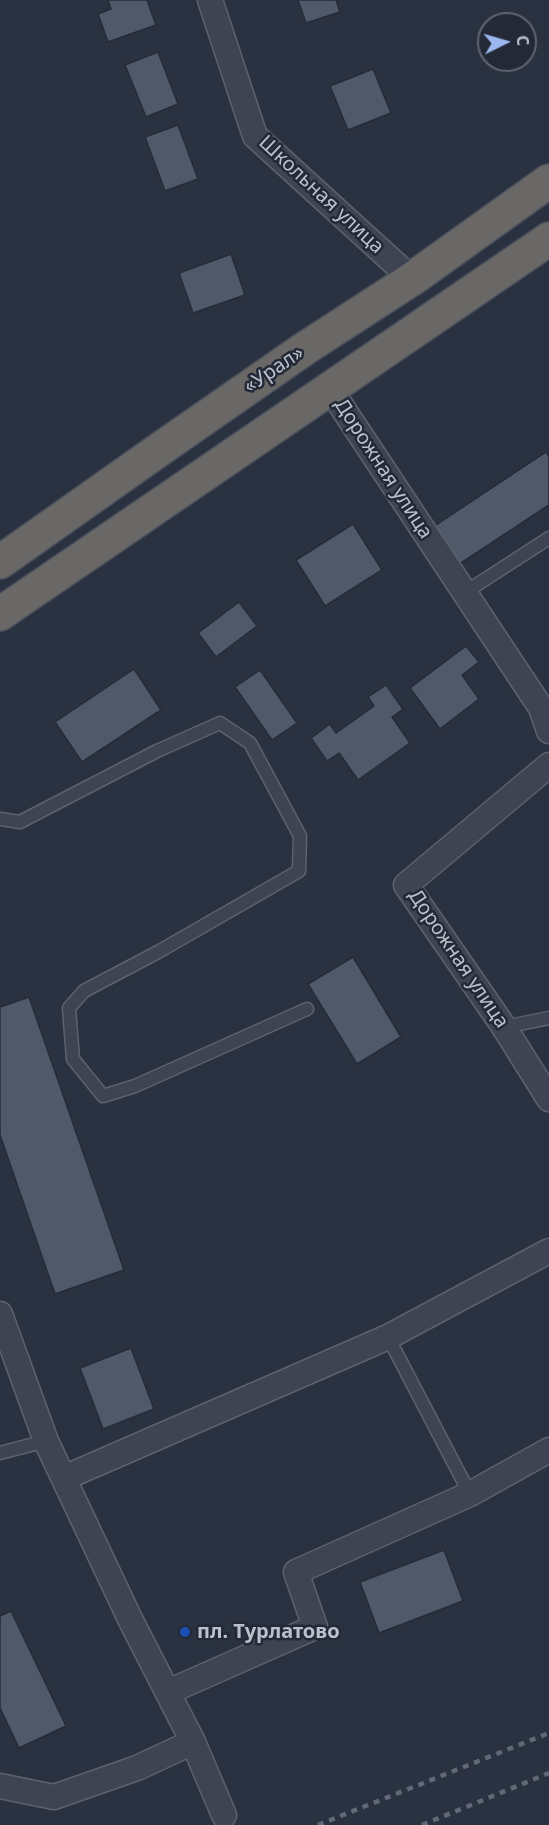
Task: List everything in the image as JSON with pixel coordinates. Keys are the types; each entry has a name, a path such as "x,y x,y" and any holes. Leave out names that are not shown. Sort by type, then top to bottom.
{"highway":[{"name":"«Урал»","path":"0,562 304,349 412,279 549,181"},
{"path":"0,614 549,239"}],"street":[{"name":"Школьная улица","path":"210,0 255,136 412,279"},
{"name":"Дорожная улица","path":"330,389 464,593 545,706 549,731"},
{"name":"Дорожная улица","path":"549,765 406,885 504,1027 549,1099"},
{"path":"64,1478 388,1337 549,1251"},
{"path":"0,1314 46,1441 130,1619 193,1742 226,1820"},
{"path":"168,1692 315,1627 296,1572 470,1494 549,1450"},
{"path":"0,1786 54,1797 137,1768 193,1742"}],"lane":[{"path":"464,593 549,538"},
{"path":"0,819 20,822 158,751 220,723 250,743 300,836 298,871 158,952 84,991 69,1008 73,1059 103,1096 135,1086 307,1009"},
{"path":"504,1027 549,1018"},
{"path":"388,1337 470,1494"},
{"path":"0,1453 46,1441"}],"building":[{"path":"108,0 147,0 156,25 108,42 98,14 111,9"},
{"path":"298,0 336,0 340,12 306,23"},
{"path":"158,52 178,104 146,117 125,65"},
{"path":"373,69 391,113 348,130 330,86"},
{"path":"178,125 198,179 165,191 145,137"},
{"path":"231,254 245,295 193,313 179,273"},
{"path":"546,452 549,456 549,505 452,569 427,531"},
{"path":"353,524 382,570 325,606 296,560"},
{"path":"239,602 257,626 216,657 198,633"},
{"path":"466,646 479,662 462,675 479,699 440,729 410,688"},
{"path":"134,669 161,710 82,762 55,722"},
{"path":"260,670 297,723 272,740 235,687"},
{"path":"386,685 403,709 392,717 410,743 358,780 339,753 327,761 311,738 330,724 336,733 374,706 368,697"},
{"path":"353,957 401,1037 357,1064 308,984"},
{"path":"29,997 124,1270 55,1294 0,1135 0,1007"},
{"path":"131,1348 154,1409 103,1429 80,1368"},
{"path":"444,1550 463,1601 379,1633 360,1582"},
{"path":"11,1611 66,1726 19,1748 0,1708 0,1616"}],"railway":[{"path":"318,1825 549,1733"},
{"path":"422,1825 549,1773"}],"place":[{"name":"пл. Турлатово","path":"185,1632"}]}
